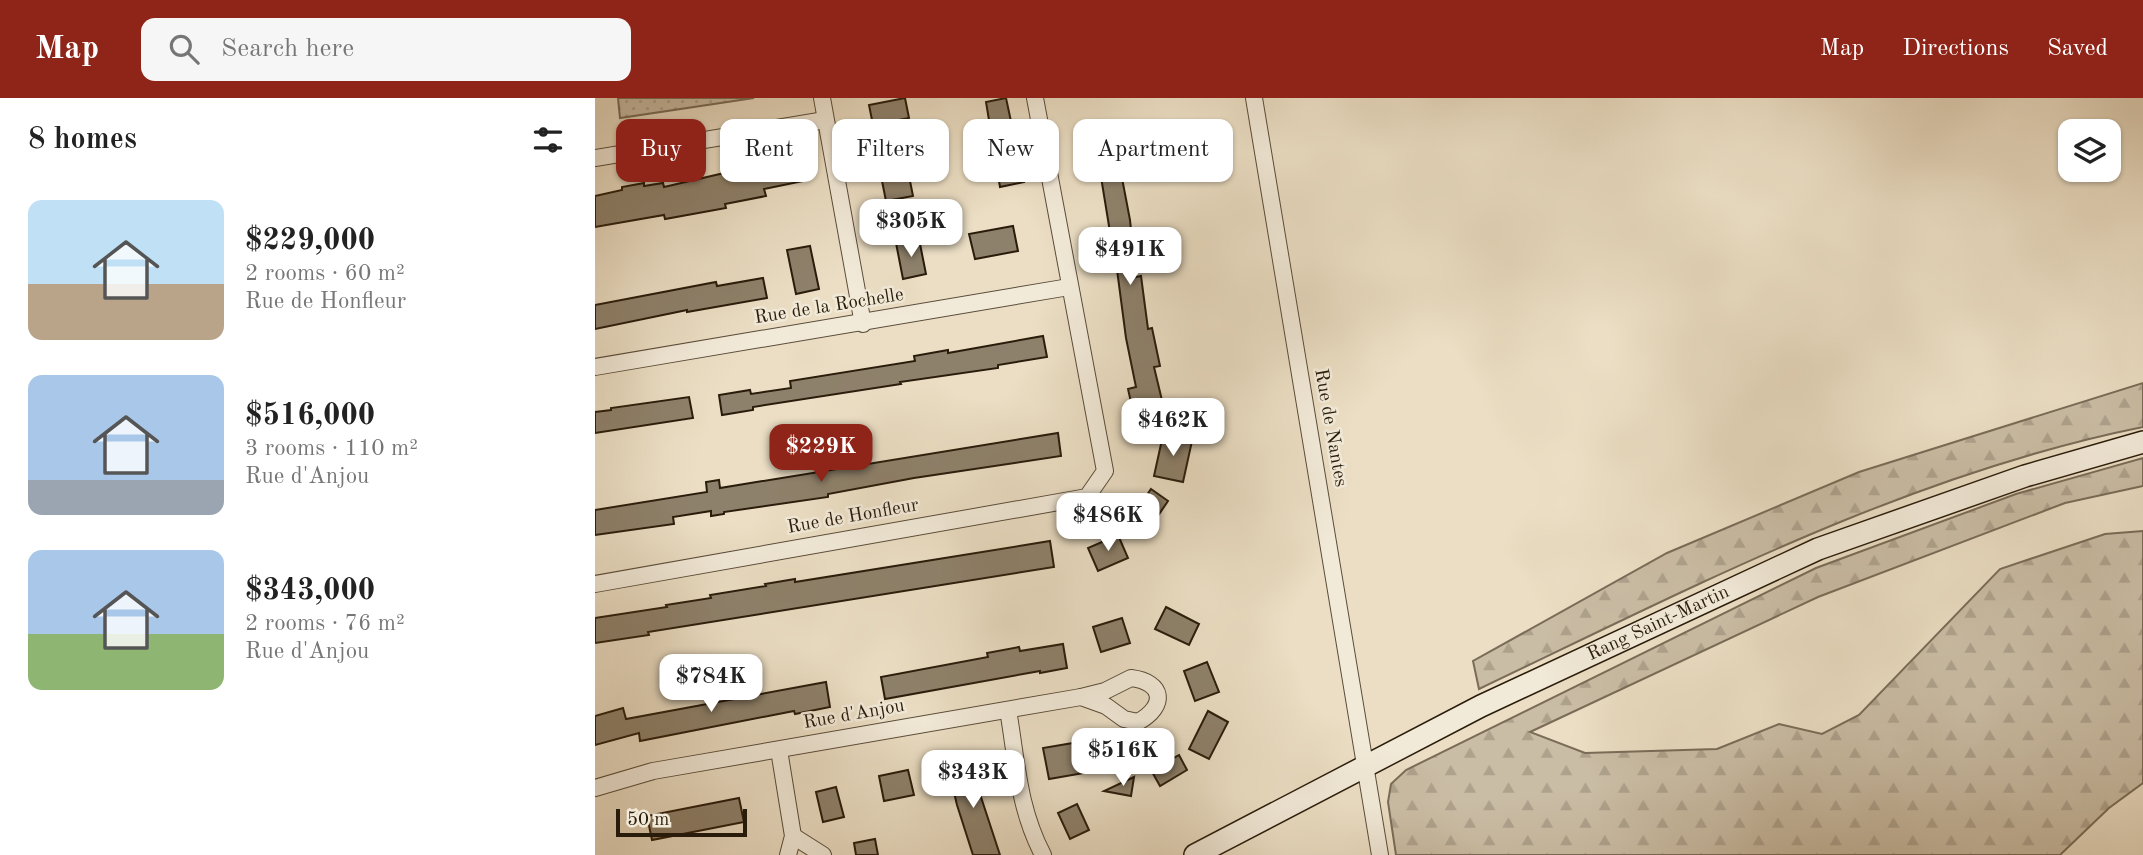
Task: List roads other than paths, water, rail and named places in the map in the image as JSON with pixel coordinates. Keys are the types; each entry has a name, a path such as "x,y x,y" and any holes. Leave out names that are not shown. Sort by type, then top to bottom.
{"street":[{"path":"822,98 863,324"},
{"path":"1035,98 1069,287"},
{"name":"Rue de Nantes","path":"1254,98 1380,855"},
{"path":"595,158 825,120"},
{"name":"Rue de la Rochelle","path":"595,367 863,324 1069,287"},
{"name":"Rue de Honfleur","path":"595,584 1087,497 1105,471 1069,287"},
{"name":"Rang Saint-Martin","path":"1195,855 1481,706 1818,549 2025,476 2143,442"},
{"name":"Rue d'Anjou","path":"595,788 653,771 1081,697"},
{"path":"1008,710 1022,801 1030,830 1043,855"},
{"path":"779,750 793,836 788,855"},
{"path":"793,836 823,855"}]}
